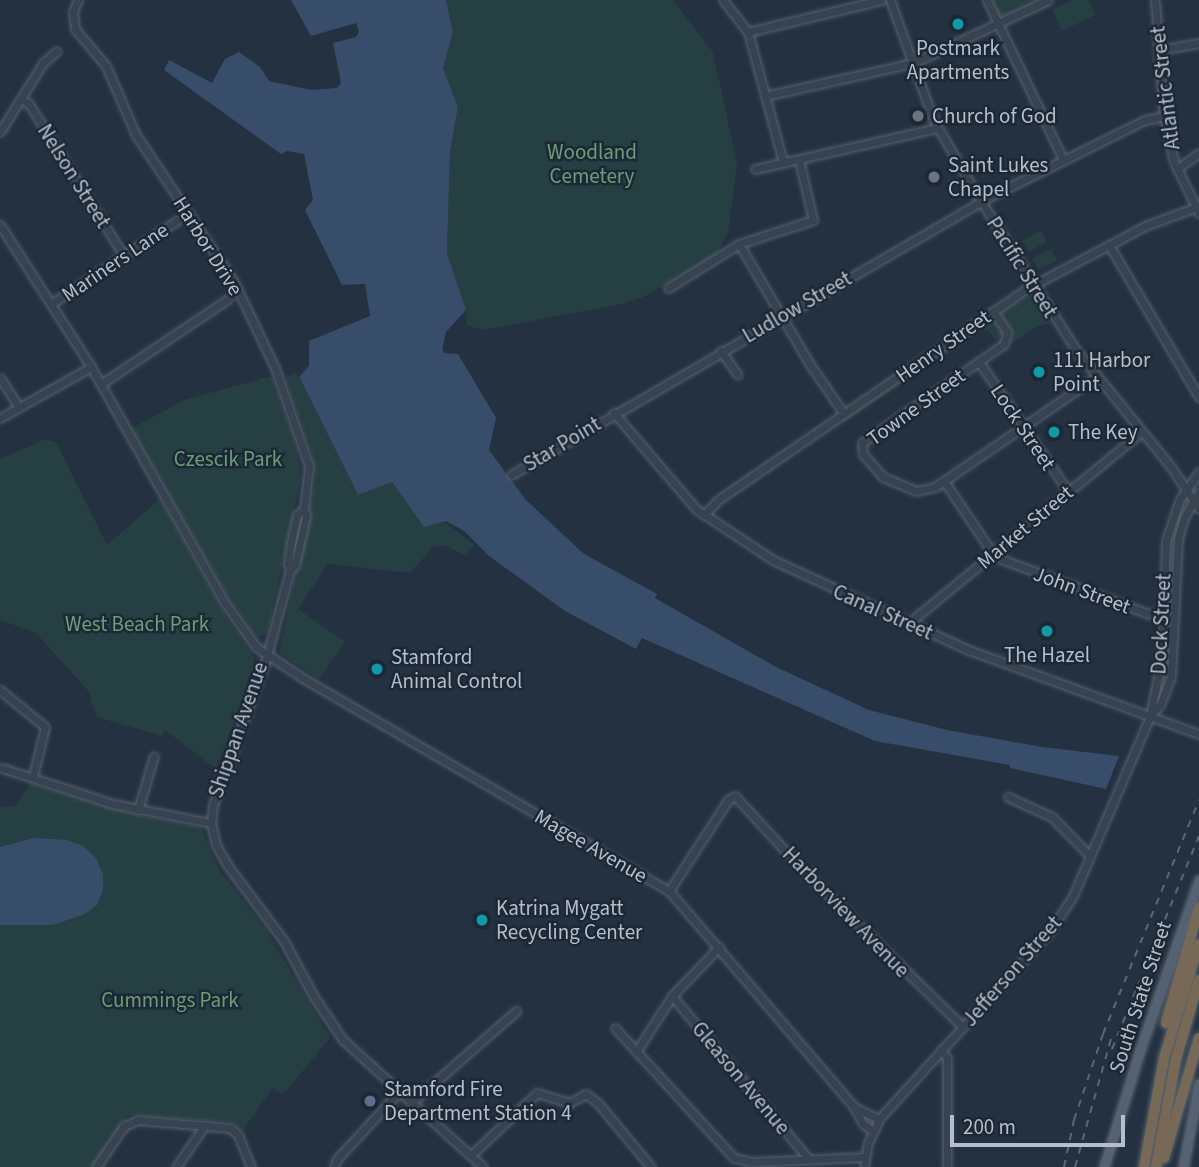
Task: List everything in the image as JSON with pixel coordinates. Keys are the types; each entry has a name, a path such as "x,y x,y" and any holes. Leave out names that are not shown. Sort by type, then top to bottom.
{"highway":[{"path":"1144,1167 1166,1025 1199,908"},
{"path":"1159,1079 1199,944"},
{"path":"1159,1167 1172,1079 1199,980"},
{"path":"1159,1167 1199,1038"}],"main road":[{"name":"South State Street","path":"1104,1167 1141,1047 1199,880"},
{"path":"1183,1167 1199,1084"}],"street":[{"name":"Harbor Drive","path":"78,0 73,12 75,29 106,66 135,135 234,282 275,368 309,466 304,509 306,516 295,565 290,570 267,656"},
{"path":"723,0 748,32 783,162"},
{"path":"748,32 881,0"},
{"name":"Pacific Street","path":"890,0 937,128 981,202 1033,285 1097,376 1186,488 1199,509"},
{"path":"987,0 1063,159"},
{"path":"765,96 913,63 1048,0"},
{"name":"Atlantic Street","path":"1156,0 1164,116 1177,169 1198,209"},
{"path":"1159,50 1199,43"},
{"path":"0,132 43,63 57,51"},
{"name":"Nelson Street","path":"21,99 29,104 124,256"},
{"name":"Ludlow Street","path":"614,413 981,202 1145,120 1164,116"},
{"path":"755,169 937,128"},
{"path":"1177,169 1199,153"},
{"path":"668,288 739,244 813,220 799,160"},
{"name":"Henry Street","path":"704,515 718,500 1033,285 1158,221 1198,209"},
{"name":"Mariners Lane","path":"51,304 178,220"},
{"name":"Shippan Avenue","path":"0,225 91,367 233,617 256,647 267,656 219,781 211,823 223,859 284,941 335,1030 411,1104 483,1167"},
{"path":"739,244 844,414"},
{"path":"1109,246 1199,397"},
{"path":"101,384 228,299"},
{"name":"Towne Street","path":"993,311 1007,332 1006,341 862,443 863,454 883,477 922,491 944,481 1097,376"},
{"path":"721,351 738,375"},
{"name":"Lock Street","path":"979,362 1068,491"},
{"path":"0,418 91,367"},
{"path":"0,378 19,407"},
{"name":"Star Point","path":"511,475 614,413"},
{"name":"Canal Street","path":"614,413 704,515 773,560 990,659 1199,734"},
{"name":"Market Street","path":"912,625 916,617 1141,432"},
{"name":"Dock Street","path":"1150,716 1162,667 1166,541 1186,488 1199,472"},
{"path":"944,481 993,553"},
{"name":"Dock Street","path":"1150,716 1160,705 1171,677 1178,539 1199,492"},
{"name":"John Street","path":"993,553 1004,561 1052,579 1164,617 1175,618"},
{"name":"Magee Avenue","path":"267,656 669,891 854,1107 858,1118 873,1131"},
{"path":"0,690 46,727 33,776"},
{"name":"Jefferson Street","path":"864,1167 878,1119 1061,917 1150,716"},
{"path":"138,810 154,756"},
{"path":"2,768 138,810 211,823"},
{"name":"Harborview Avenue","path":"669,891 732,795 746,804 799,866 963,1027"},
{"path":"1008,797 1052,817 1090,856"},
{"path":"636,1052 673,996 719,947"},
{"name":"Gleason Avenue","path":"673,996 809,1159"},
{"path":"411,1104 516,1011"},
{"path":"615,1028 730,1155 753,1162 865,1157"},
{"path":"942,1050 947,1058 947,1167"},
{"path":"335,1167 337,1158 399,1092"},
{"path":"468,1167 473,1157 537,1093 569,1103 586,1094 598,1103 651,1167"},
{"name":"Magee Avenue","path":"854,1107 878,1119"},
{"path":"96,1167 130,1121 205,1125 233,1130 251,1167"},
{"path":"176,1167 205,1125"}],"green space":[{"name":"Woodland Cemetery","path":"446,0 673,0 713,52 737,164 728,232 719,250 708,261 643,297 622,304 482,330 467,325 466,310 447,253 450,151 458,107 443,68 453,32"},
{"path":"990,0 1040,0 1002,17 998,16"},
{"path":"1072,0 1089,0 1095,15 1062,31 1052,9"},
{"path":"1041,231 1047,243 1028,252 1022,241"},
{"path":"1051,249 1057,261 1038,270 1032,259"},
{"path":"1031,295 1050,323 1036,327 1010,345 1012,333 1001,313"},
{"path":"988,319 994,320 1003,334 995,340 989,331 981,329 844,423 841,420"},
{"name":"Czescik Park","path":"296,372 358,495 391,482 475,545 464,555 446,546 434,546 410,573 328,564 298,609 345,642 319,679 279,653 315,483 314,460 285,378"},
{"name":"Czescik Park","path":"271,376 297,450 301,477 268,632 260,637 254,634 222,586 132,428 184,400"},
{"name":"West Beach Park","path":"46,439 56,442 107,545 160,499 225,615 254,657 253,674 216,769 165,730 162,736 96,717 89,692 36,633 0,620 0,459"},
{"name":"Cummings Park","path":"30,783 137,815 201,828 218,868 266,930 330,1038 286,1091 281,1094 273,1088 243,1130 229,1122 127,1115 93,1167 0,1167 0,925 52,925 85,914 103,891 103,875 96,858 34,838 0,847 0,807 15,806"}],"water":[{"path":"291,0 446,0 453,32 443,68 458,107 450,151 447,253 466,310 446,332 442,350 445,353 458,354 496,418 489,450 526,500 584,554 657,594 655,598 776,667 869,710 947,730 1042,747 1119,756 1106,789 1010,768 1010,765 875,741 642,638 636,649 565,611 489,556 464,531 446,521 424,527 392,482 358,495 299,377 309,366 309,341 370,316 365,284 342,285 305,210 313,200 304,154 287,151 281,154 164,70 169,60 212,83 225,59 239,52 260,67 269,81 311,90 337,88 341,83 333,43 356,37 359,32 356,23 311,36"},
{"path":"34,838 67,840 83,846 96,858 103,874 103,891 97,905 85,914 53,925 0,925 0,847"}],"railway":[{"path":"1064,1167 1074,1120 1103,1034 1199,800"},
{"path":"1112,1049 1199,836"},
{"path":"1075,1167 1111,1039"}],"place":[{"name":"Postmark Apartments","path":"958,24"},
{"name":"Church of God","path":"918,116"},
{"name":"Saint Lukes Chapel","path":"934,177"},
{"name":"111 Harbor Point","path":"1039,372"},
{"name":"The Key","path":"1054,432"},
{"name":"The Hazel","path":"1047,631"},
{"name":"Stamford Animal Control","path":"377,669"},
{"name":"Katrina Mygatt Recycling Center","path":"482,920"},
{"name":"Stamford Fire Department Station 4","path":"370,1101"}]}
